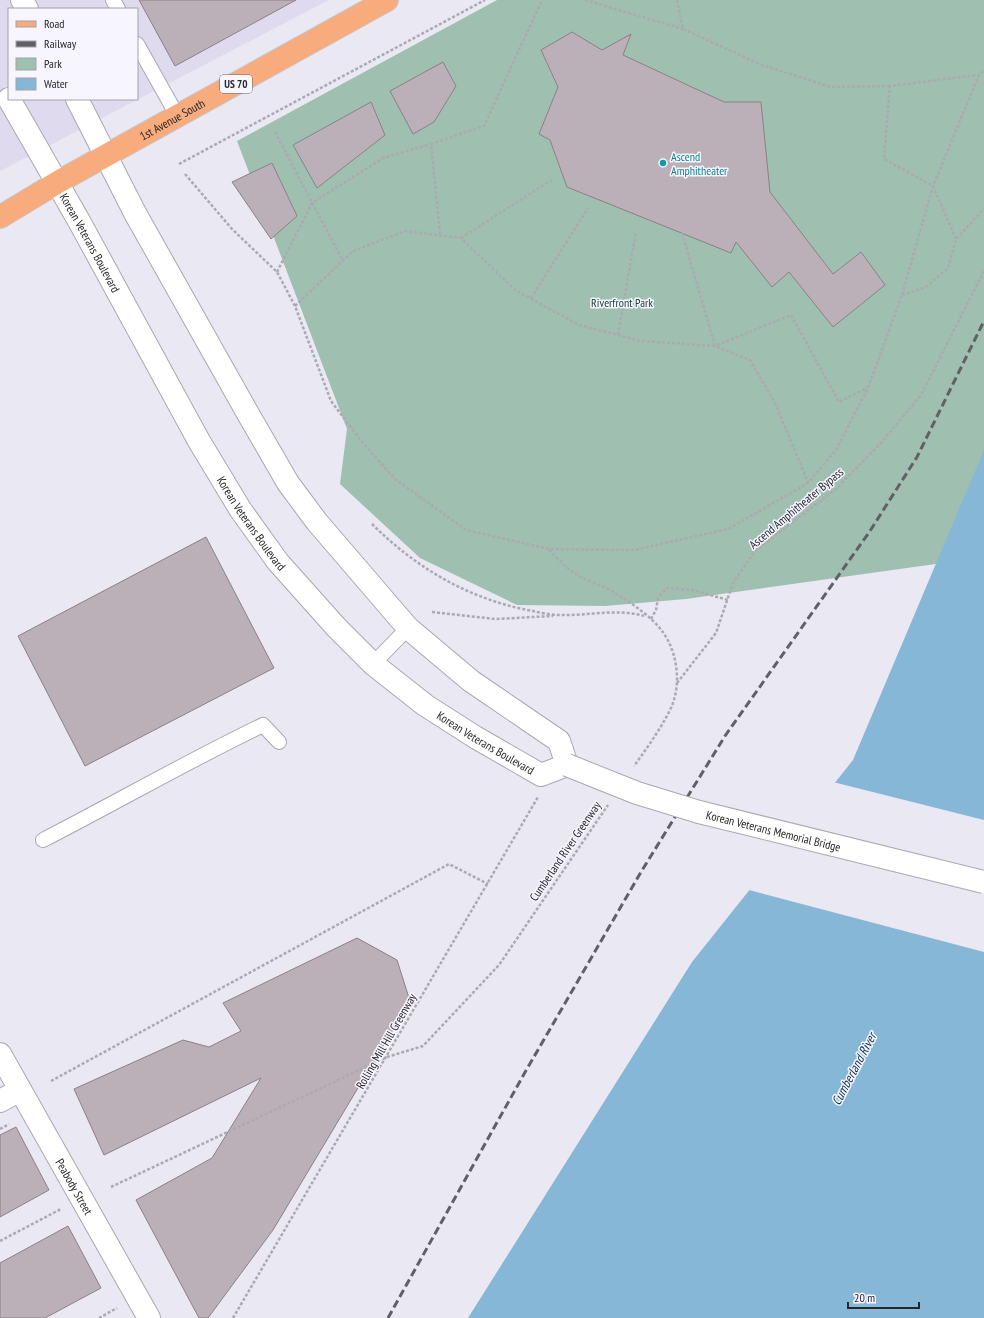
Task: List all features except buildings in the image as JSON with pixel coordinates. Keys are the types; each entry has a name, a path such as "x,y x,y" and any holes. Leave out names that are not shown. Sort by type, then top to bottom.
{"main road":[{"name":"1st Avenue South","path":"0,217 58,182 106,157 387,0"},
{"name":"Korean Veterans Boulevard","path":"0,82 8,97"},
{"name":"Korean Veterans Boulevard","path":"10,100 58,182 199,441 240,509 278,562 336,627 373,664 424,705 475,738 541,775 559,768"},
{"path":"78,100 106,157 174,282 288,483 316,522 408,628 471,681 559,741 559,768"},
{"name":"Korean Veterans Memorial Bridge","path":"559,768 706,814 984,882"},
{"name":"Peabody Street","path":"0,1054 148,1318"},
{"path":"0,1101 20,1090"}],"lane":[{"path":"138,46 178,117"},
{"path":"373,664 408,628"},
{"path":"43,840 138,791 208,751 263,725 279,742"}],"path":[{"path":"179,164 485,0"},
{"path":"277,272 312,203 383,158 484,126 542,0"},
{"path":"585,0 683,29 762,65 831,87 890,86 979,75"},
{"path":"677,0 683,29"},
{"path":"185,174 232,229 277,272 294,306 331,401 362,442 395,479 466,530 549,549 634,550 728,529 808,483 836,450 868,388 902,295 933,186 979,75 984,70"},
{"path":"890,86 884,159 933,186 956,239"},
{"path":"275,132 343,261"},
{"path":"430,144 440,234"},
{"path":"461,238 553,179"},
{"path":"531,298 588,208"},
{"path":"902,295 926,287 948,268 956,239 984,209"},
{"path":"294,306 353,251 405,231 440,234 461,238 515,290 579,325 641,341 715,346 750,360 775,404 808,483"},
{"path":"618,335 636,232"},
{"path":"682,233 715,346"},
{"name":"Ascend Amphitheater Bypass","path":"677,683 716,633 733,582 755,551 836,489 880,444 921,395 984,271"},
{"path":"715,346 791,315 839,402 868,388"},
{"path":"372,524 406,555 429,571 462,588 502,604 557,615"},
{"path":"549,549 566,567 581,577 614,592 651,619 663,632 675,657 677,683 671,708 632,770"},
{"path":"651,619 656,610 658,598 667,588 692,590 728,600"},
{"path":"432,612 495,619 557,615 582,616 624,612 647,616"},
{"name":"Rolling Mill Hill Greenway","path":"233,1318 488,884 559,768"},
{"name":"Cumberland River Greenway","path":"111,1187 387,1056 423,1046 499,965 610,802"},
{"path":"51,1081 449,864 488,884"},
{"path":"0,1241 67,1206"}],"shaded area":[{"path":"0,0 329,0 138,99 138,8 8,8 8,100 137,100 0,171"}],"green space":[{"name":"Riverfront Park","path":"497,0 984,0 984,466 957,561 686,599 605,606 517,605 420,558 340,484 347,429 237,141"}],"water":[{"name":"Cumberland River","path":"984,450 984,1318 468,1318 692,962 853,760"}],"pier":[{"path":"833,782 984,820 984,952 749,890"}],"railway":[{"path":"388,1318 524,1074 641,872 725,736 870,531 917,457 984,321"}],"place":[{"name":"Ascend Amphitheater","path":"663,163"}]}
